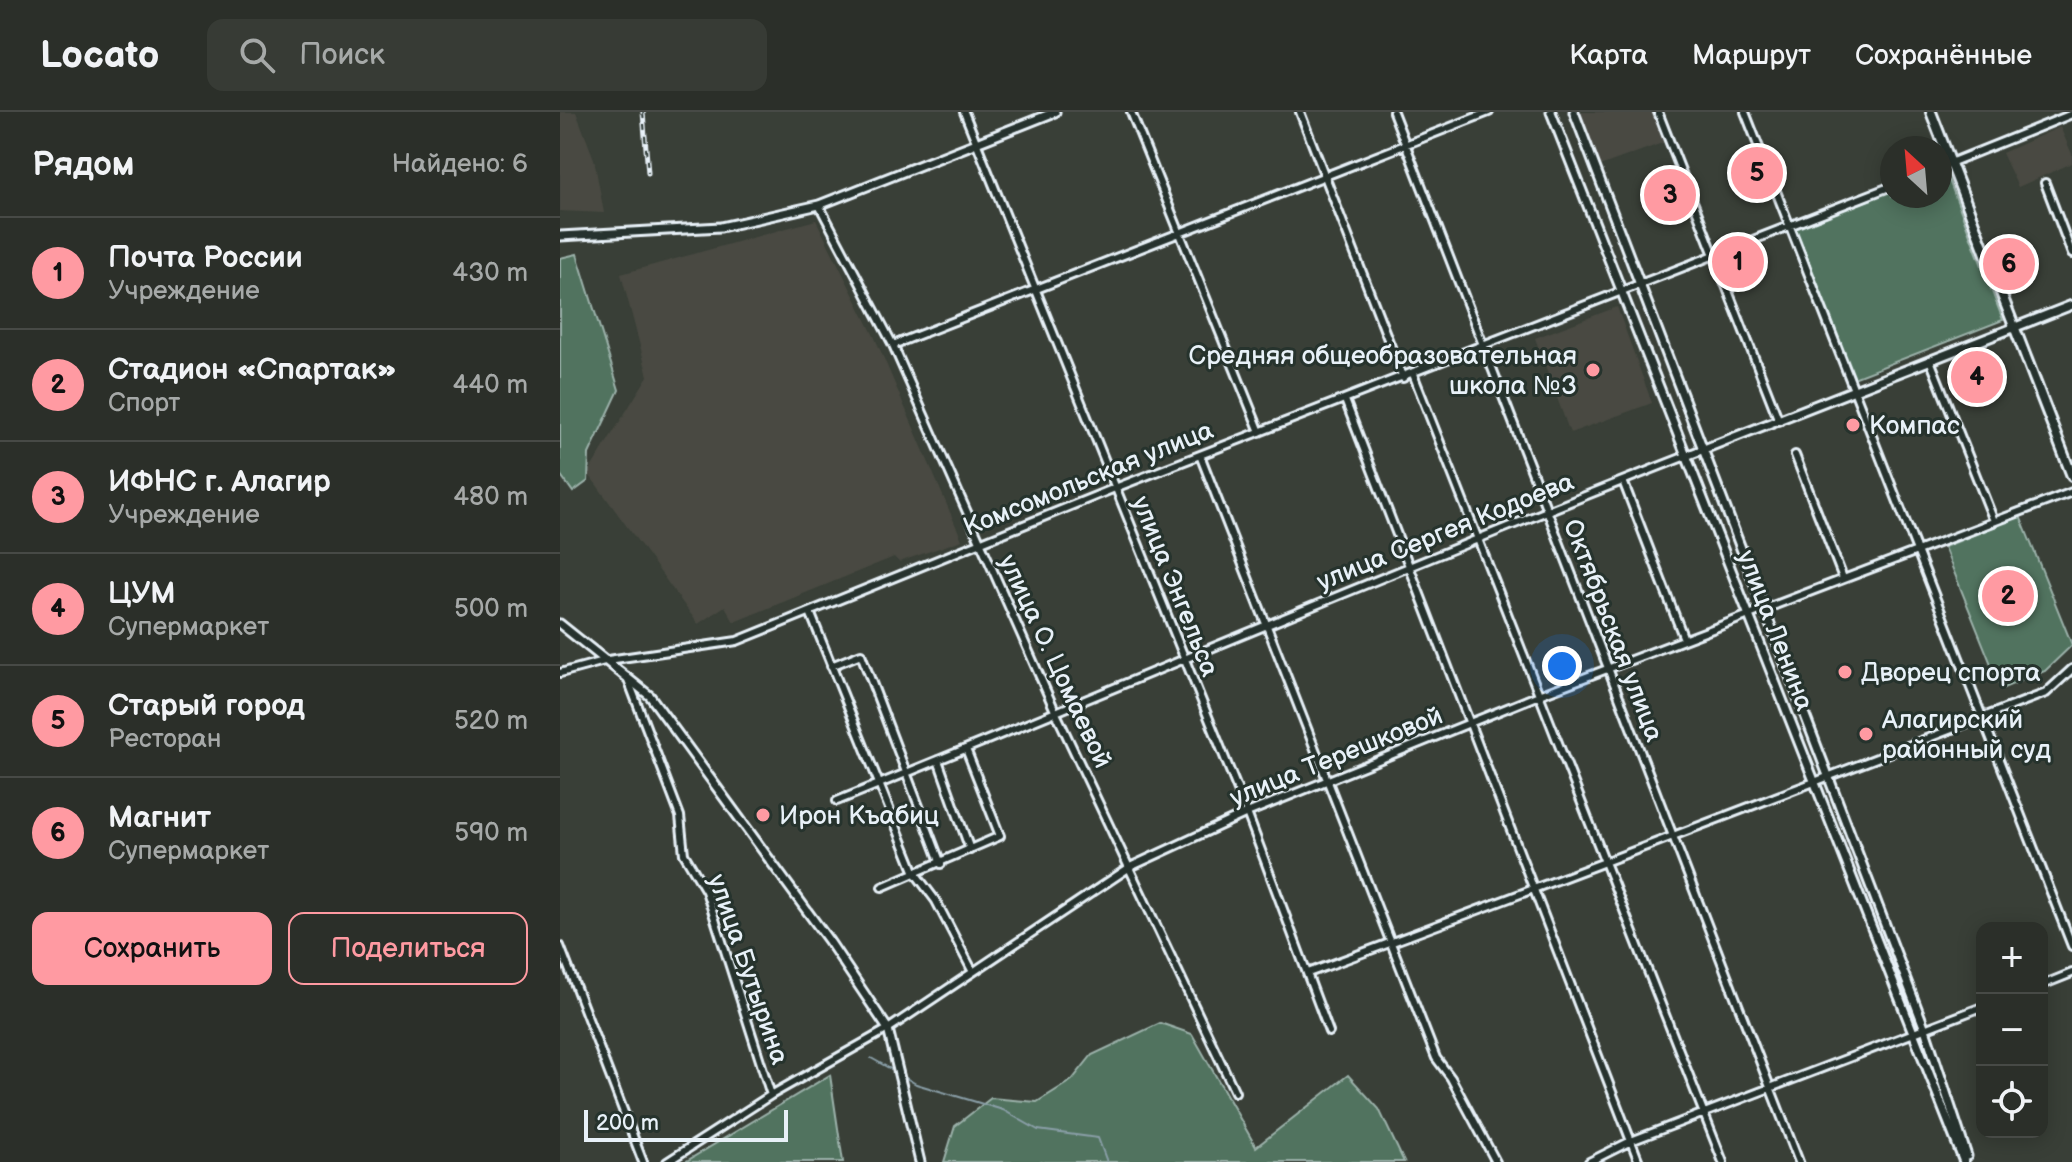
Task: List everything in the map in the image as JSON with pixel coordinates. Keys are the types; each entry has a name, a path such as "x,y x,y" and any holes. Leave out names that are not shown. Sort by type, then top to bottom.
{"main road":[{"path":"1931,112 1940,136"},
{"path":"1952,166 2072,476"}],"street":[{"name":"улица Энгельса","path":"964,112 1247,813 1329,1032"},
{"path":"560,236 721,227 819,205 1055,112"},
{"path":"1131,112 1260,432"},
{"path":"1300,112 1403,378"},
{"name":"Октябрьская улица","path":"1393,112 1799,1162"},
{"path":"893,345 1489,112"},
{"name":"улица Ленина","path":"1551,112 1967,1162"},
{"name":"улица Ленина","path":"1574,112 1638,286 1925,1029 1967,1162"},
{"path":"1658,112 1779,421"},
{"path":"1745,112 1852,392 2072,946"},
{"path":"1952,163 2072,114"},
{"path":"2045,183 2072,254"},
{"name":"Комсомольская улица","path":"560,673 608,660 737,641 1115,488 1880,191"},
{"name":"улица О. Цомаевой","path":"819,205 893,345 1056,713 1235,1092"},
{"name":"улица Сергея Кодоева","path":"837,801 1056,713 1182,657 2072,305"},
{"path":"1930,360 1994,521"},
{"path":"1413,374 1723,1162"},
{"path":"1345,400 1467,724 1639,1162"},
{"path":"1200,455 1436,1058 1451,1078 1496,1162"},
{"path":"1795,455 1843,578"},
{"path":"1623,481 1684,639"},
{"name":"улица Терешковой","path":"667,1162 771,1095 888,1029 1130,867 1247,813 1539,695 2072,492"},
{"path":"810,612 915,873 936,901 973,972"},
{"path":"560,624 650,696 829,941 888,1029 920,1162"},
{"path":"831,666 861,654 941,864"},
{"path":"1308,973 1533,891 1813,779 2046,693 2072,669"},
{"name":"улица Бутырина","path":"627,677 680,816 684,854 706,891 771,1095"},
{"path":"882,887 1000,836 966,749"},
{"path":"938,760 970,850"},
{"path":"560,946 643,1162"},
{"path":"2048,983 2072,973"},
{"path":"1589,1162 1631,1141 1976,1009"}],"shaded area":[{"path":"560,112 576,112 594,159 604,213 560,211"},
{"path":"1576,112 1654,112 1665,142 1597,167"},
{"path":"2060,127 2072,154 2072,163 2018,187 2002,153"},
{"path":"816,220 875,338 962,540 899,562 894,557 734,622 725,606 698,624 588,473 648,376 621,274"},
{"name":"Средняя общеобразовательная школа №3","path":"1617,307 1652,403 1570,433 1535,338"}],"green space":[{"path":"1952,188 2003,320 1851,379 1793,229 1880,196 1880,208 1952,208"},
{"path":"577,254 619,390 589,454 588,481 573,492 560,474 560,258"},
{"path":"2020,516 2072,645 2045,671 2001,689 1944,547"},
{"path":"1160,1023 1192,1034 1256,1147 1348,1075 1379,1109 1404,1162 944,1162 955,1126 991,1098 1037,1102 1072,1080 1092,1055"},
{"path":"830,1075 843,1162 685,1162"}],"waterway":[{"path":"871,1058 896,1072"},
{"path":"901,1075 916,1084 1003,1110 1038,1130 1098,1138 1107,1162"}],"railway":[{"path":"643,112 648,173"}],"place":[{"name":"Старый город","path":"1757,173"},
{"name":"ИФНС г. Алагир","path":"1670,195"},
{"name":"Почта России","path":"1738,262"},
{"name":"Магнит","path":"2009,264"},
{"name":"Средняя общеобразовательная школа №3","path":"1593,370"},
{"name":"ЦУМ","path":"1977,377"},
{"name":"Компас","path":"1853,425"},
{"name":"Стадион «Спартак»","path":"2008,596"},
{"name":"Дворец спорта","path":"1845,672"},
{"name":"Алагирский районный суд","path":"1866,734"},
{"name":"Ирон Къабиц","path":"763,815"}]}
